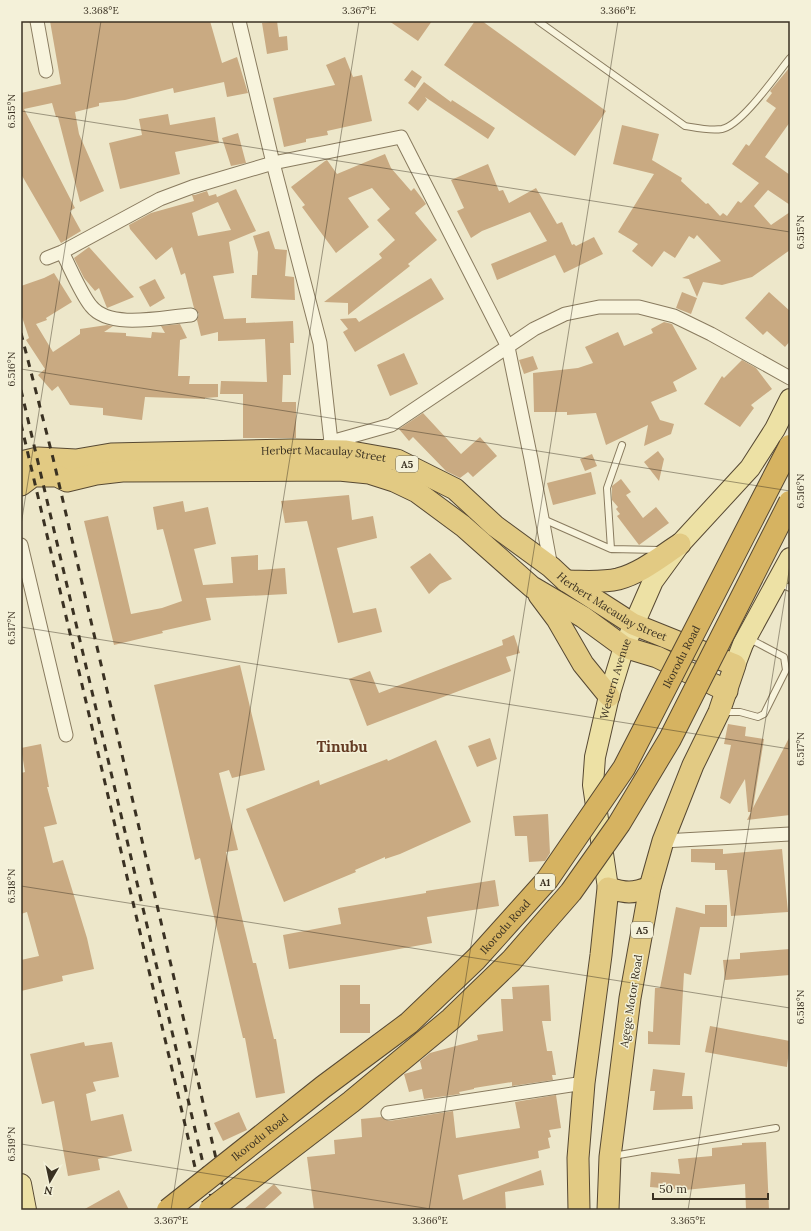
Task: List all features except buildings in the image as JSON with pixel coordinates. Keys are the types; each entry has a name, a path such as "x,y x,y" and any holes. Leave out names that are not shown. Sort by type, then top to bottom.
{"highway":[{"name":"Herbert Macaulay Street","path":"21,462 38,458 76,460 111,454 326,446 398,460 455,489 495,526 558,574 633,624 735,665"},
{"name":"Ikorodu Road","path":"168,1210 323,1087 409,1023 476,959 547,880 624,768 790,446"},
{"name":"Herbert Macaulay Street","path":"21,485 33,476 57,476 67,481 96,474 142,470 339,470 369,473 405,486 437,506 532,587 583,617 624,647 657,657 727,691"},
{"name":"A1","path":"210,1210 351,1102 451,1018 511,960 572,892 619,824 666,746 790,502"},
{"path":"558,574 597,582 618,579 636,573 675,547"},
{"path":"532,587 557,619 583,664 609,696"},
{"name":"Agege Motor Road","path":"608,1210 610,1157 630,998 650,887 664,841 693,765 719,712 735,665"},
{"path":"579,1210 578,1158 584,1083 601,955 608,888 630,893 650,887"}],"main road":[{"name":"Western Avenue","path":"608,888 593,785 595,757 609,696 624,647 653,581 675,547 720,502 750,468 775,429 790,399"},
{"path":"735,665 747,638 783,586 790,558"},
{"path":"21,1184 26,1210"}],"street":[{"path":"37,21 46,71"},
{"path":"239,21 273,163 320,343 326,446 391,425 534,329 565,314 599,307 638,307 674,316 711,334 790,378"},
{"path":"47,258 62,252 160,199 192,187 273,163 400,137 508,347 543,519 558,574"},
{"path":"62,252 90,306 101,316 121,321 191,315"},
{"path":"21,545 66,735"},
{"path":"664,841 790,834"},
{"path":"388,1113 584,1083"}],"lane":[{"path":"538,21 685,126 702,129 723,129 739,120 790,58"},
{"path":"611,549 607,488 622,445"},
{"path":"543,519 611,549 675,547"},
{"path":"719,712 740,712 758,716 764,714 786,670 784,657 747,638"},
{"path":"610,1157 776,1128"}],"railway":[{"path":"21,333 53,458 228,1210"},
{"path":"21,390 214,1210"},
{"path":"21,424 205,1210"}],"district":[{"name":"Tinubu","path":"342,746"}]}
